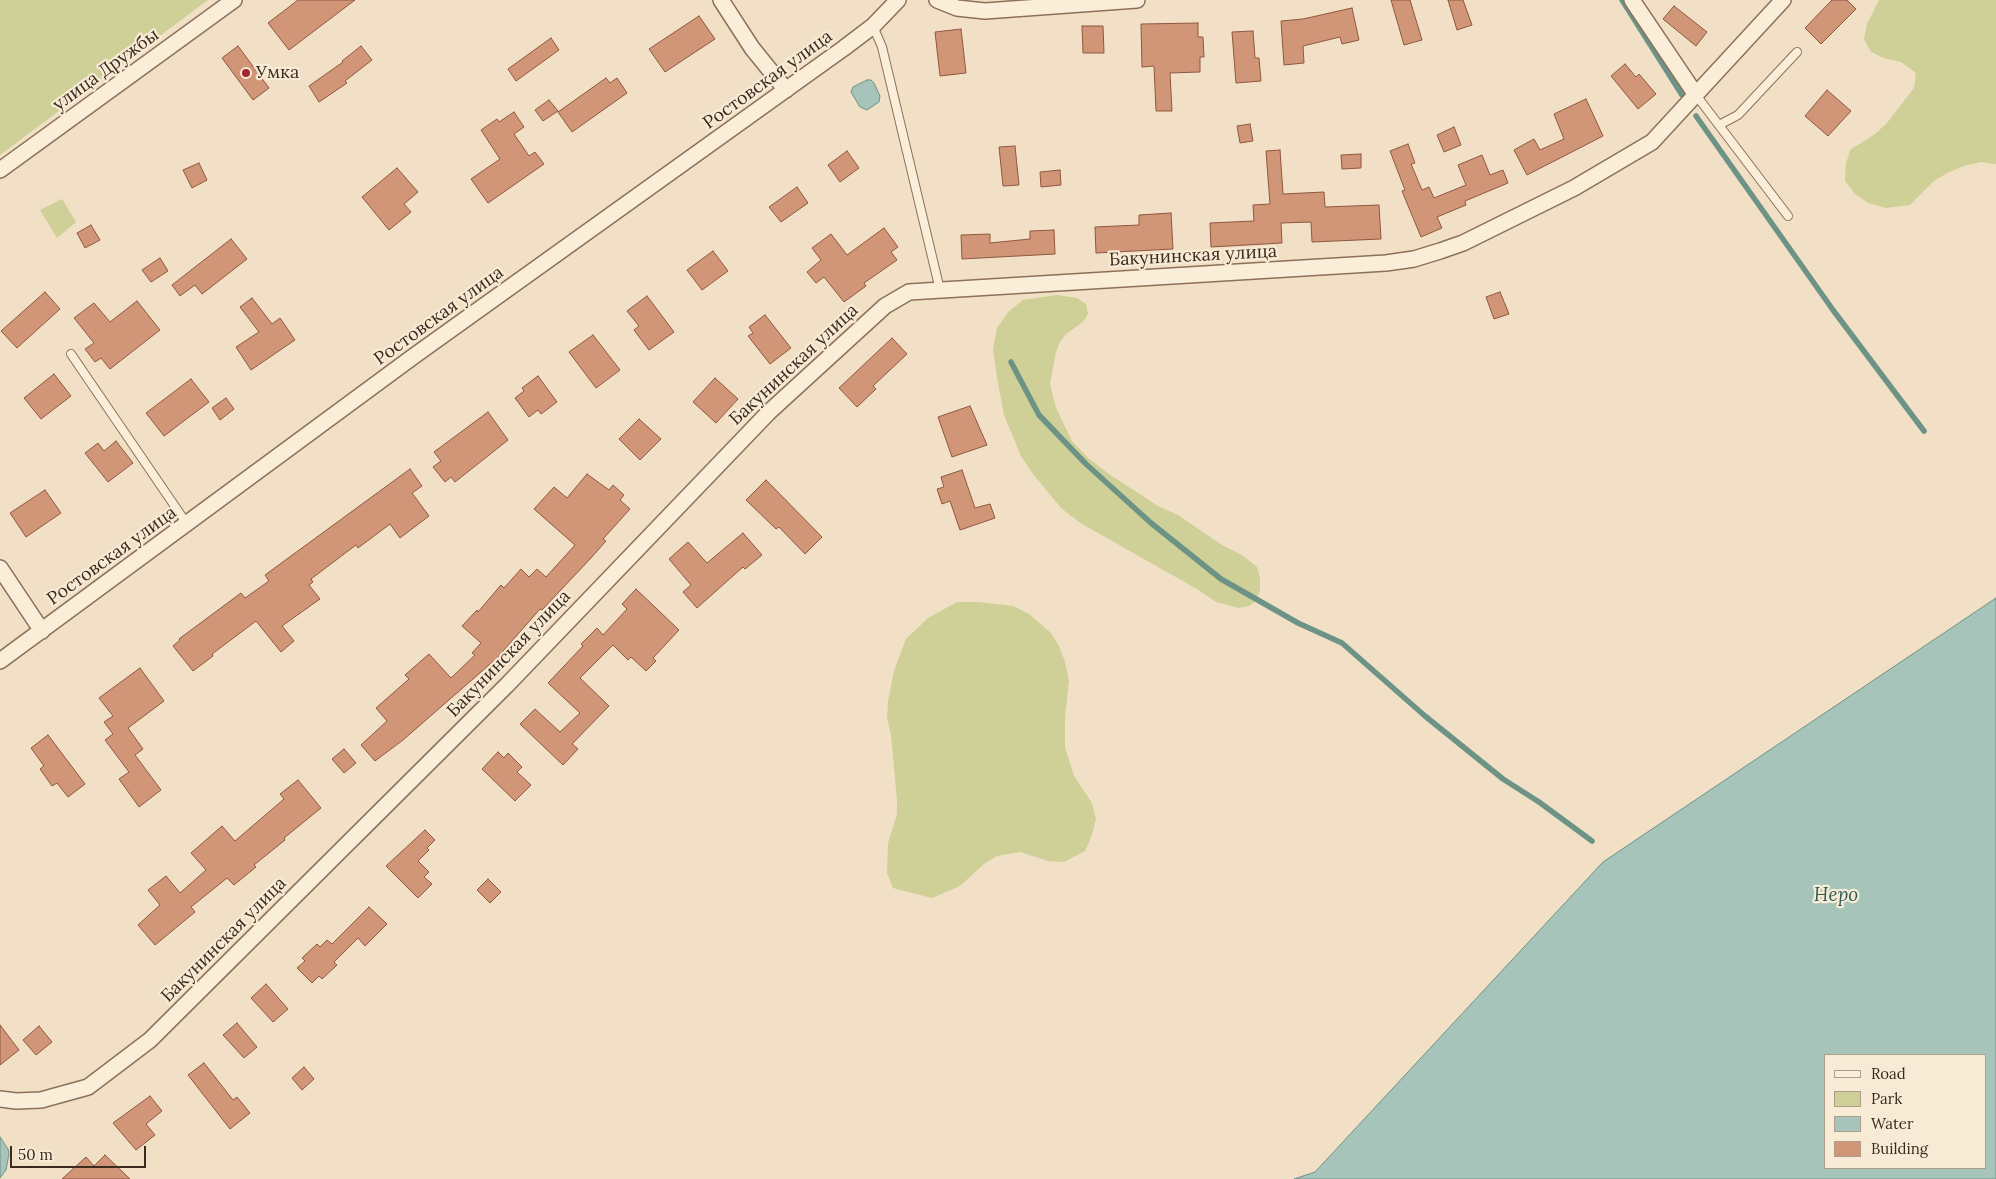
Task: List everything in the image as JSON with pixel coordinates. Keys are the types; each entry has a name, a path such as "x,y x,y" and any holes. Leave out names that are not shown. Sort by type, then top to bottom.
{"street":[{"name":"улица Дружбы","path":"0,170 234,0"},
{"path":"721,0 752,48 786,90"},
{"name":"Ростовская улица","path":"0,661 414,356 873,26 898,0"},
{"path":"938,0 957,8 985,11 1137,0"},
{"path":"1632,0 1696,95"},
{"name":"Бакунинская улица","path":"0,1099 16,1101 41,1100 88,1087 150,1040 500,692 769,412 885,306 909,292 1349,266 1414,259 1463,243 1574,188 1652,142 1783,0"},
{"path":"0,568 42,631"}],"lane":[{"path":"873,26 882,47 940,290"},
{"path":"1719,125 1738,115 1796,52"},
{"path":"1696,95 1788,216"},
{"path":"71,354 187,524"}],"green space":[{"path":"0,0 208,0 0,155"},
{"path":"1879,0 1996,0 1996,164 1981,162 1964,166 1934,181 1910,205 1886,208 1868,203 1855,194 1845,181 1846,164 1850,150 1875,134 1887,123 1914,88 1916,73 1901,62 1884,58 1871,52 1864,39 1867,24"},
{"path":"62,199 76,222 57,238 40,210"},
{"path":"1057,295 1077,298 1086,304 1088,314 1083,322 1066,334 1060,342 1056,352 1050,384 1056,408 1072,441 1088,458 1109,474 1158,506 1178,515 1222,545 1242,555 1257,567 1260,578 1260,590 1257,600 1249,606 1239,608 1216,602 1197,589 1082,524 1062,509 1033,474 1021,456 1004,415 998,383 993,349 997,328 1008,312 1023,300"},
{"path":"957,602 1013,606 1029,614 1051,633 1059,646 1065,662 1069,681 1065,717 1065,747 1074,776 1092,803 1096,819 1085,851 1064,862 1048,861 1020,852 997,856 984,864 960,886 932,898 893,888 887,873 888,843 897,814 891,735 887,718 888,701 894,671 906,639 928,618"}],"water":[{"path":"871,80 874,83 880,96 879,102 867,110 860,107 851,92 853,87"},
{"name":"Неро","path":"1996,598 1996,1179 1294,1179 1315,1172 1603,862"},
{"path":"0,1137 9,1154 6,1170 0,1178"}],"building":[{"path":"298,0 355,0 289,50 268,23"},
{"path":"1391,0 1410,0 1422,40 1404,45"},
{"path":"1448,0 1463,0 1472,25 1457,30"},
{"path":"1832,0 1847,0 1856,9 1821,44 1805,28"},
{"path":"1674,6 1707,32 1696,46 1663,19"},
{"path":"1352,8 1359,40 1342,44 1340,37 1303,46 1304,63 1284,65 1281,21 1303,19"},
{"path":"699,16 715,39 665,72 649,49"},
{"path":"1198,23 1198,37 1203,37 1204,57 1200,57 1200,72 1170,73 1172,111 1156,111 1154,66 1142,67 1141,24"},
{"path":"1082,26 1103,26 1104,53 1083,53"},
{"path":"961,29 966,73 940,76 935,32"},
{"path":"1253,31 1255,58 1259,58 1261,81 1236,83 1232,32"},
{"path":"551,38 559,50 516,81 508,69"},
{"name":"Умка","path":"238,46 269,88 253,100 222,58"},
{"path":"361,46 372,60 345,81 347,83 319,102 309,86 343,62"},
{"path":"1625,64 1636,77 1639,74 1656,94 1638,109 1611,76"},
{"path":"606,78 610,83 617,78 627,93 572,132 558,112"},
{"path":"1827,90 1851,111 1828,136 1805,116"},
{"path":"1586,99 1603,136 1527,175 1514,150 1534,139 1540,150 1564,139 1554,114"},
{"path":"549,100 558,111 543,121 535,110"},
{"path":"514,112 524,127 514,134 529,156 535,152 544,164 488,203 471,179 500,159 481,130 497,119 499,122"},
{"path":"1250,124 1253,141 1240,143 1237,126"},
{"path":"1454,127 1461,145 1444,152 1437,135"},
{"path":"1408,144 1415,163 1411,164 1422,190 1429,187 1434,198 1466,185 1458,165 1482,155 1490,175 1503,170 1508,183 1465,201 1466,205 1437,217 1442,228 1421,237 1402,191 1405,190 1390,151"},
{"path":"1015,146 1019,185 1003,186 999,147"},
{"path":"1280,150 1283,194 1324,192 1325,207 1379,205 1381,239 1312,242 1311,222 1281,223 1282,243 1211,247 1210,223 1254,221 1253,205 1270,204 1266,151"},
{"path":"847,151 859,168 840,182 828,165"},
{"path":"1361,154 1361,168 1342,169 1341,155"},
{"path":"199,163 207,180 192,188 183,170"},
{"path":"397,168 418,192 404,204 411,212 389,230 362,197"},
{"path":"1060,170 1061,185 1041,187 1040,172"},
{"path":"797,187 808,203 781,222 769,207"},
{"path":"1171,213 1173,249 1096,253 1095,227 1139,225 1139,215"},
{"path":"91,225 100,240 85,248 77,233"},
{"path":"884,228 898,247 891,252 897,260 864,283 866,286 844,302 824,277 816,283 807,272 821,260 812,248 831,234 847,255"},
{"path":"1054,230 1055,254 962,259 961,235 990,234 990,243 1030,239 1030,231"},
{"path":"231,239 247,259 202,294 195,285 180,296 172,285"},
{"path":"713,251 728,271 702,290 687,270"},
{"path":"160,258 168,271 151,282 142,270"},
{"path":"45,292 60,309 17,348 1,331"},
{"path":"1500,292 1509,314 1494,319 1486,297"},
{"path":"647,296 674,332 649,350 634,330 639,326 627,311"},
{"path":"252,298 272,324 280,318 295,340 251,370 236,347 259,332 240,307"},
{"path":"137,301 160,330 110,369 101,358 95,362 85,349 94,343 74,318 94,303 110,322"},
{"path":"765,315 791,348 770,364 748,336 753,333 749,327"},
{"path":"593,335 620,370 596,388 569,352"},
{"path":"892,338 907,354 873,386 876,389 857,407 839,388"},
{"path":"54,374 71,396 41,419 24,398"},
{"path":"538,376 557,402 541,414 538,410 529,417 515,398 524,391 522,388"},
{"path":"715,378 738,399 716,423 693,402"},
{"path":"191,379 209,402 164,436 146,413"},
{"path":"226,398 234,409 220,420 212,408"},
{"path":"970,406 987,445 952,457 938,417"},
{"path":"488,412 508,440 455,482 451,477 445,482 433,467 441,461 434,452"},
{"path":"639,419 661,439 640,460 619,439"},
{"path":"116,441 133,463 108,482 85,453 98,443 104,451"},
{"path":"410,469 422,486 412,493 429,516 400,538 390,524 358,548 356,545 311,579 313,582 309,585 320,599 282,626 294,641 281,652 256,621 212,654 213,656 193,671 173,646 179,639 241,593 245,598 269,581 265,575"},
{"path":"962,470 975,508 990,504 995,518 960,530 950,501 942,504 937,489 944,487 941,477"},
{"path":"587,474 609,490 613,485 624,495 620,500 630,509 603,539 606,541 590,559 542,610 540,609 497,658 403,740 375,761 361,745 387,721 376,708 409,679 405,675 429,654 451,678 475,655 472,653 481,643 462,626 477,610 478,612 501,585 504,588 521,569 529,577 537,569 546,577 575,545 534,509 554,487 567,498"},
{"path":"766,480 822,537 805,554 779,527 776,529 746,500"},
{"path":"45,490 61,513 26,537 10,513"},
{"path":"743,533 762,555 745,569 743,567 697,608 683,592 691,585 669,559 688,542 707,563"},
{"path":"636,589 679,630 653,658 656,661 646,671 631,657 628,660 613,645 580,678 609,706 572,744 578,749 563,765 520,724 535,709 560,732 580,713 548,683 583,646 581,644 597,628 603,635 627,609 622,604"},
{"path":"140,668 164,701 128,728 143,749 135,755 161,790 139,807 119,779 129,772 105,740 113,734 104,722 113,716 99,698"},
{"path":"48,735 85,784 68,797 57,783 52,786 40,769 44,766 31,748"},
{"path":"344,749 356,763 344,773 332,759"},
{"path":"498,752 504,758 508,753 522,767 517,772 531,785 515,801 482,769"},
{"path":"298,780 321,808 284,838 285,840 254,865 256,867 234,885 227,878 191,907 195,912 155,945 138,925 160,905 148,890 166,876 180,893 206,870 191,853 222,826 235,841 284,799 280,794"},
{"path":"425,830 435,840 427,848 429,850 418,861 429,872 424,877 432,884 418,898 386,866"},
{"path":"488,879 501,892 490,903 477,890"},
{"path":"369,907 387,924 365,946 358,938 334,962 337,965 322,979 319,976 312,983 297,968 305,961 302,958 317,944 320,947 327,940 332,944"},
{"path":"266,984 288,1009 273,1022 251,998"},
{"path":"237,1023 257,1047 244,1058 223,1035"},
{"path":"0,1025 19,1050 0,1065"},
{"path":"39,1026 52,1042 36,1055 23,1040"},
{"path":"204,1063 233,1100 237,1097 250,1113 230,1129 188,1075"},
{"path":"304,1067 314,1079 302,1090 292,1078"},
{"path":"150,1096 162,1111 146,1124 155,1135 136,1150 113,1123"},
{"path":"105,1155 130,1179 62,1179 86,1157 94,1166"}],"waterway":[{"path":"1622,0 1682,95"},
{"path":"1696,116 1833,310 1924,431"},
{"path":"1011,362 1039,415 1086,464 1151,523 1221,579 1298,623 1342,643 1425,716 1503,779 1539,802 1592,841"}],"place":[{"name":"Умка","path":"246,73"}]}
